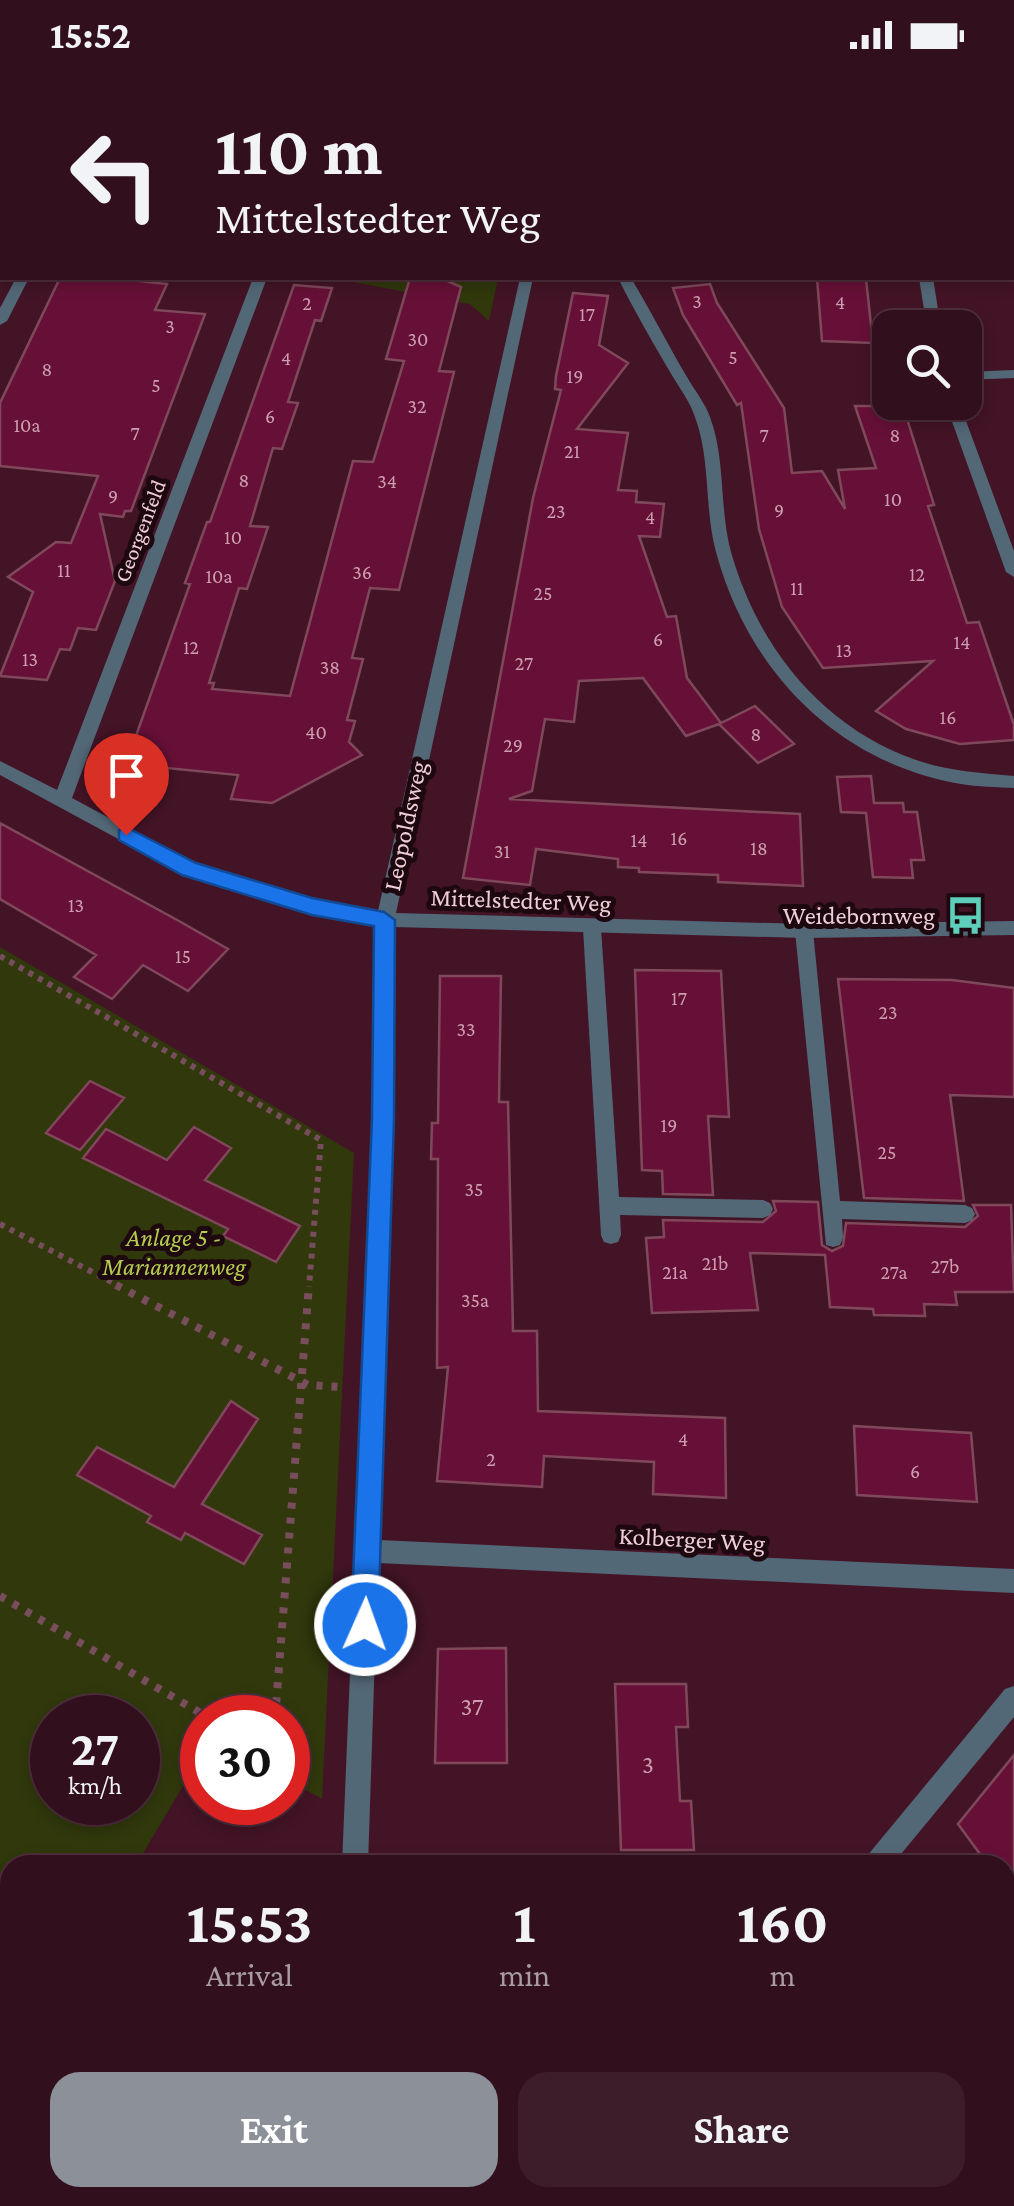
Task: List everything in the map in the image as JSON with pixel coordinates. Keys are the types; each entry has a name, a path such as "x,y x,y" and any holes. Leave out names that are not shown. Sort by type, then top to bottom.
{"street":[{"path":"0,321 21,280"},
{"name":"Georgenfeld","path":"62,800 259,280"},
{"name":"Leopoldsweg","path":"355,1855 383,1119 384,920 526,280"},
{"path":"625,280 700,411 724,555 743,608 784,678 825,720 881,752 946,774 1014,782"},
{"path":"926,280 931,310"},
{"path":"982,375 1014,374"},
{"path":"959,420 1014,572"},
{"name":"Mittelstedter Weg","path":"0,767 189,869 312,906 384,920 804,931 1014,928"},
{"path":"592,928 611,1234"},
{"path":"804,931 834,1238"},
{"path":"610,1206 762,1209"},
{"path":"831,1210 965,1214"},
{"name":"Kolberger Weg","path":"368,1551 1014,1581"},
{"path":"884,1855 1014,1698"}],"path":[{"path":"0,956 321,1140 277,1695"},
{"path":"0,1224 308,1385 372,1388"},
{"path":"0,1596 180,1702"}],"green space":[{"path":"343,280 498,280 489,321 470,304"},
{"name":"Anlage 5 - Mariannenweg","path":"0,947 354,1153 322,1799 310,1792 310,1695 180,1695 180,1791 160,1825 160,1695 30,1695 30,1825 160,1825 142,1855 0,1855"}],"building":[{"path":"59,280 167,284 155,310 205,314 131,511 125,511 123,517 100,514 115,581 96,630 78,628 70,650 60,649 47,680 0,676 33,592 8,577 56,542 71,543 98,476 0,466 0,403"},
{"path":"409,280 445,280 461,287 439,371 454,372 399,590 370,588 352,658 363,659 347,720 355,721 349,742 362,755 272,803 231,799 238,775 126,764 190,584 185,583 294,285 332,288 321,321 315,320 288,402 298,403 282,449 273,448 250,526 268,527 247,589 239,588 209,683 214,683 212,689 290,696 353,461 373,462 404,361 386,359"},
{"path":"817,280 866,280 872,343 822,341"},
{"path":"710,284 717,303 784,408 792,473 822,471 845,509 838,470 876,468 855,406 872,406 872,420 907,420 934,505 928,506 967,623 979,622 1014,725 1014,740 960,744 906,729 876,711 933,661 823,668 782,607 759,529 741,403 737,405 683,315 673,288"},
{"path":"573,293 608,296 599,345 628,363 577,429 628,433 618,490 637,491 636,502 664,504 660,537 639,536 667,617 676,616 687,678 721,723 755,706 794,744 758,763 719,724 686,736 643,678 579,681 574,722 545,719 532,791 509,799 800,814 803,886 718,882 718,875 639,872 639,868 618,867 618,859 536,849 530,885 463,878 533,498 561,390 555,389 556,376"},
{"path":"871,776 874,803 903,803 904,812 917,812 924,860 911,860 913,878 873,877 866,813 841,812 837,777"},
{"path":"0,823 228,949 188,991 143,965 112,999 74,977 96,955 0,899"},
{"path":"635,970 721,971 729,1117 708,1116 713,1195 663,1194 662,1171 642,1170"},
{"path":"440,976 501,976 499,1102 508,1102 513,1331 537,1331 538,1411 725,1418 726,1498 653,1494 654,1462 544,1456 542,1487 437,1481 448,1367 437,1368 438,1159 431,1159 432,1123 438,1123"},
{"path":"838,979 952,980 1014,988 1014,1097 950,1095 964,1201 864,1198"},
{"path":"90,1081 124,1098 80,1150 46,1133"},
{"path":"194,1127 231,1148 205,1180 300,1226 276,1262 223,1236 228,1229 83,1158 106,1129 167,1160"},
{"path":"773,1201 818,1202 822,1245 832,1251 843,1246 846,1223 965,1227 978,1216 973,1205 1011,1205 1014,1292 955,1292 957,1305 924,1304 925,1316 874,1315 873,1309 830,1307 825,1255 750,1253 758,1310 652,1313 646,1238 664,1237 663,1220 763,1222 776,1211"},
{"path":"231,1401 258,1419 202,1504 262,1535 244,1564 185,1533 181,1540 147,1522 151,1516 77,1475 97,1447 174,1487"},
{"path":"854,1426 971,1433 977,1502 857,1495"},
{"path":"506,1648 507,1763 435,1763 438,1649"},
{"path":"615,1684 686,1684 688,1727 676,1727 680,1801 691,1801 694,1850 621,1850"},
{"path":"1014,1755 1014,1855 981,1855 958,1824"}],"place":[{"name":"Weidebornweg","path":"965,915"}],"route":[{"path":"126,835 189,869 312,906 384,920 383,1119 365,1625"}]}
